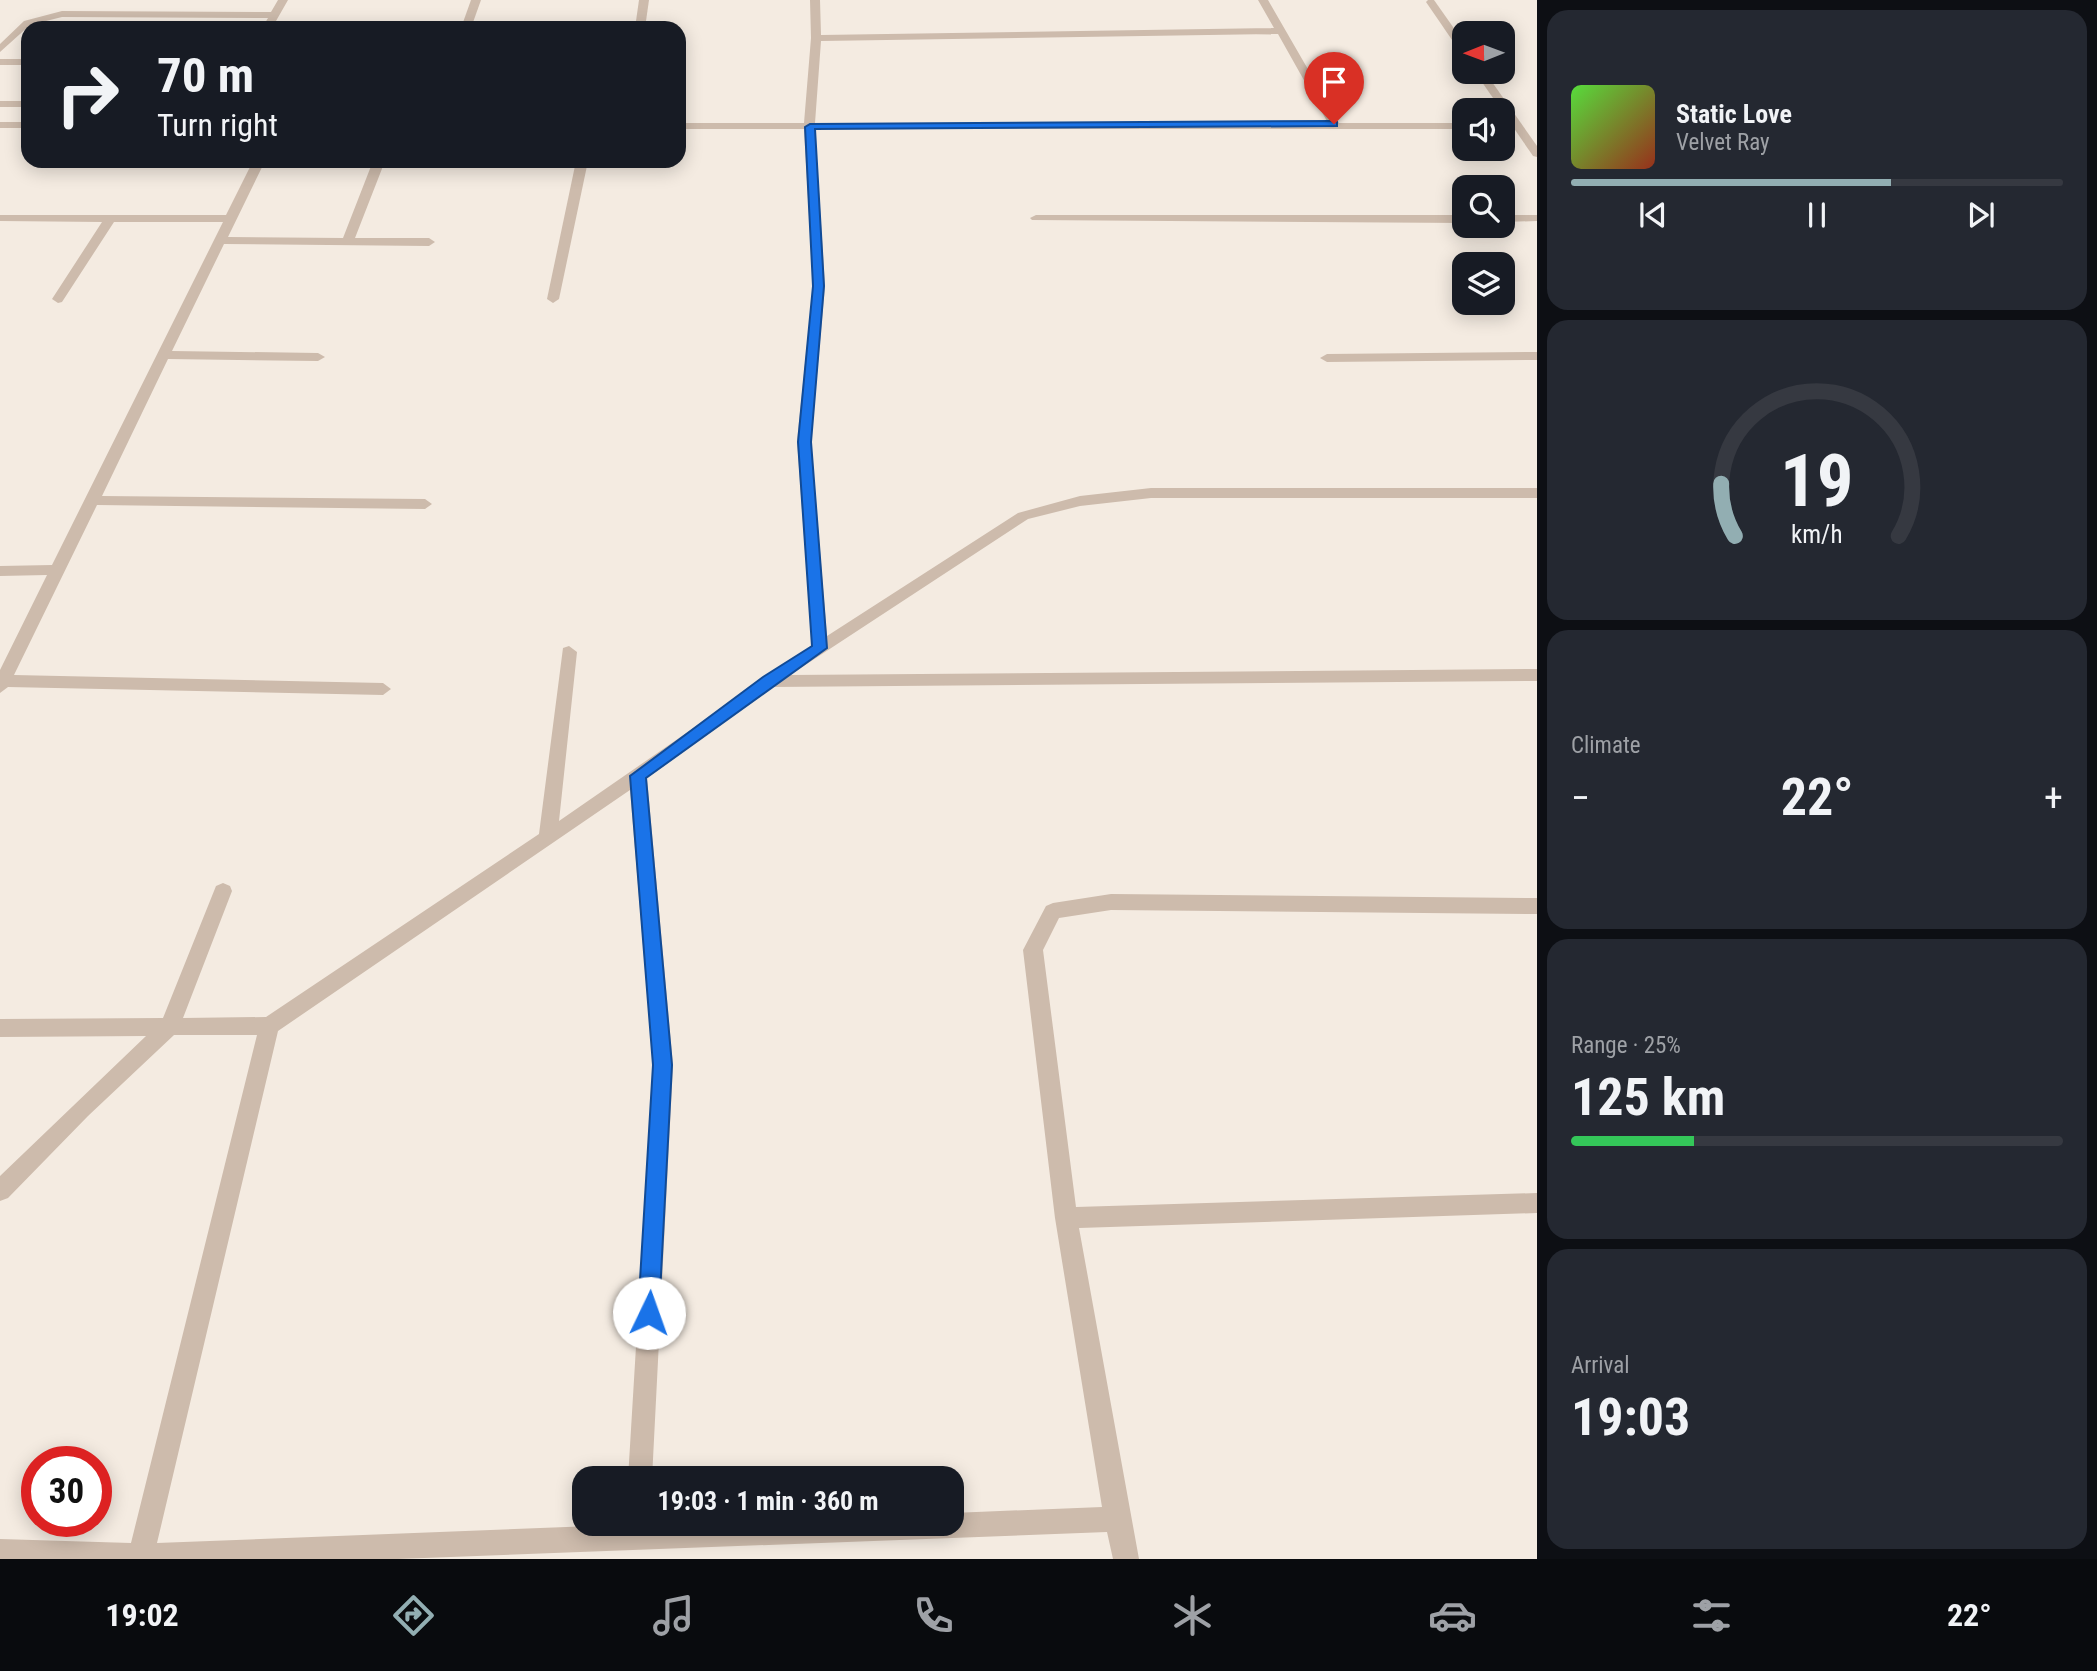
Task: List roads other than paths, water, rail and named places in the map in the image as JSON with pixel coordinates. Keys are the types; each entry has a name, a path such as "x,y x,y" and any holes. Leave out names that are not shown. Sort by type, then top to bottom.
{"street":[{"path":"56,15 68,0"},
{"path":"147,15 157,0"},
{"path":"271,21 283,0"},
{"path":"468,21 476,0"},
{"path":"641,21 644,0"},
{"path":"815,0 816,38 810,127 819,286 804,442 820,648"},
{"path":"1263,0 1334,124"},
{"path":"1431,2 1452,32"},
{"path":"34,21 56,15 274,15"},
{"path":"0,49 21,29"},
{"path":"816,38 1279,31"},
{"path":"0,62 21,62"},
{"path":"1490,84 1524,125 1537,154"},
{"path":"0,104 21,104"},
{"path":"0,125 21,125"},
{"path":"1515,125 1524,125"},
{"path":"686,126 1452,126"},
{"path":"256,168 1,684 383,689"},
{"path":"347,242 376,168"},
{"path":"553,299 581,168"},
{"path":"0,218 231,219"},
{"path":"1036,218 1452,219"},
{"path":"1515,219 1537,218"},
{"path":"58,299 110,219"},
{"path":"220,240 429,242"},
{"path":"163,355 318,358"},
{"path":"1327,358 1537,356"},
{"path":"0,1028 269,1026 638,776 769,681 1023,516 1080,501 1152,493 1537,493"},
{"path":"92,500 425,504"},
{"path":"0,571 58,570"},
{"path":"548,837 569,652"},
{"path":"769,681 1537,675"},
{"path":"638,776 663,1065 641,1466"},
{"path":"0,1191 81,1109 169,1027 223,891"},
{"path":"1126,1559 1117,1520 1066,1218 1034,950 1053,911 1111,902 1537,906"},
{"path":"141,1556 269,1026"},
{"path":"1066,1218 1537,1203"},
{"path":"964,1524 1117,1520"},
{"path":"0,1552 141,1556 572,1535"}]}
